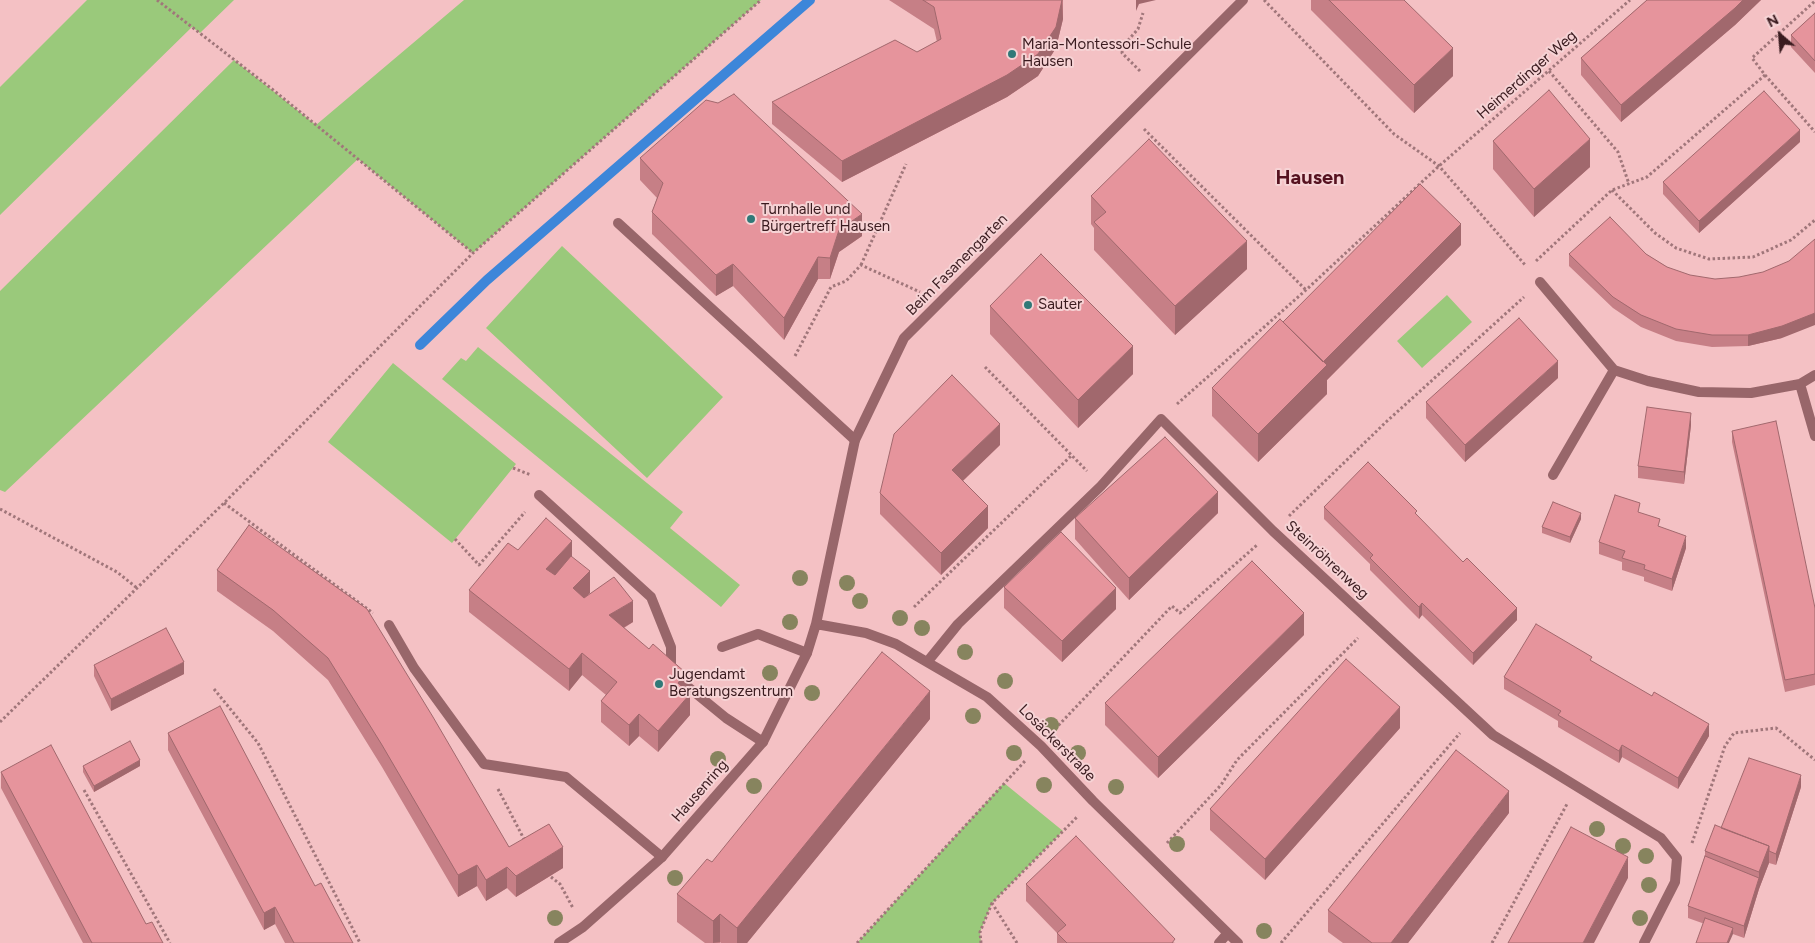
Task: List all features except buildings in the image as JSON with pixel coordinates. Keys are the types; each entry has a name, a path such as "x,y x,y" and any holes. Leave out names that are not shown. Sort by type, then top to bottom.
{"street":[{"name":"Beim Fasanengarten","path":"816,624 855,440 904,338 1243,0"},
{"path":"618,223 855,440"},
{"path":"1540,282 1614,370 1648,381 1699,392 1751,393 1800,384 1815,375"},
{"path":"1553,475 1614,370"},
{"path":"1800,384 1815,436"},
{"path":"928,661 958,624 1102,486 1161,419"},
{"name":"Steinröhrenweg","path":"1161,419 1273,531 1493,735 1661,838 1677,858"},
{"path":"540,495 651,597 671,647 671,673 726,718 763,742"},
{"name":"Hausenring","path":"559,943 583,928 662,857 763,742 807,653 816,624"},
{"name":"Losäckerstraße","path":"816,624 866,632 896,644 988,697 1041,746 1093,801 1226,934 1238,943"},
{"path":"389,625 414,668 484,764 566,778 662,857"},
{"path":"722,647 758,634 807,653"},
{"path":"1644,943 1675,882 1677,858"},
{"path":"1219,943 1226,934"}],"path":[{"path":"157,0 294,107 473,253"},
{"path":"0,722 224,503 473,253 761,0"},
{"path":"1264,0 1394,134 1439,166 1540,282 1386,422 1299,507"},
{"name":"Heimerdinger Weg","path":"1161,419 1306,290 1439,166 1630,0"},
{"path":"1815,1 1752,58 1815,132"},
{"path":"1122,53 1123,46 1138,29 1143,14"},
{"path":"1549,71 1618,152 1629,184"},
{"path":"1528,268 1612,190 1647,177 1765,75"},
{"path":"1129,114 1306,290"},
{"path":"784,377 831,287 846,281 861,265 906,164"},
{"path":"1612,190 1655,233 1676,248 1709,259 1753,257 1791,240 1815,220"},
{"path":"861,265 941,302"},
{"path":"985,367 1102,486"},
{"path":"914,607 1072,455"},
{"path":"455,538 480,565 540,495"},
{"path":"224,503 389,625"},
{"path":"0,509 117,572 137,588"},
{"path":"857,943 1004,783 1041,746 1066,716 1172,606 1180,613 1273,531"},
{"path":"1152,858 1221,785 1237,760 1372,623"},
{"path":"214,689 258,743 360,943"},
{"path":"1281,943 1473,717"},
{"path":"1677,858 1695,840 1725,746 1734,733 1776,728 1815,760"},
{"path":"484,764 528,846"},
{"path":"1492,943 1576,786"},
{"path":"84,790 170,943"},
{"path":"981,943 980,932 992,902 1093,801"},
{"path":"551,877 560,884 583,928"},
{"path":"992,902 1017,943"}],"green space":[{"path":"87,0 234,0 200,33 192,27 0,215 0,87"},
{"path":"464,0 761,0 473,253 358,159 5,492 0,490 0,291 234,60 316,125"},
{"path":"562,246 723,397 647,478 486,328"},
{"path":"1447,295 1472,322 1422,368 1397,341"},
{"path":"478,347 683,512 670,528 740,585 721,607 442,379 461,358 466,361"},
{"path":"393,363 516,464 452,543 328,442"},
{"path":"1004,783 1063,831 992,903 980,932 981,943 857,943"}],"waterway":[{"path":"420,345 487,280 810,0"}],"place":[{"name":"Maria-Montessori-Schule Hausen","path":"1012,54"},
{"name":"Turnhalle und Bürgertreff Hausen","path":"751,219"},
{"name":"Sauter","path":"1028,305"},
{"name":"Jugendamt Beratungszentrum","path":"659,684"}],"district":[{"name":"Hausen","path":"1310,178"}]}
